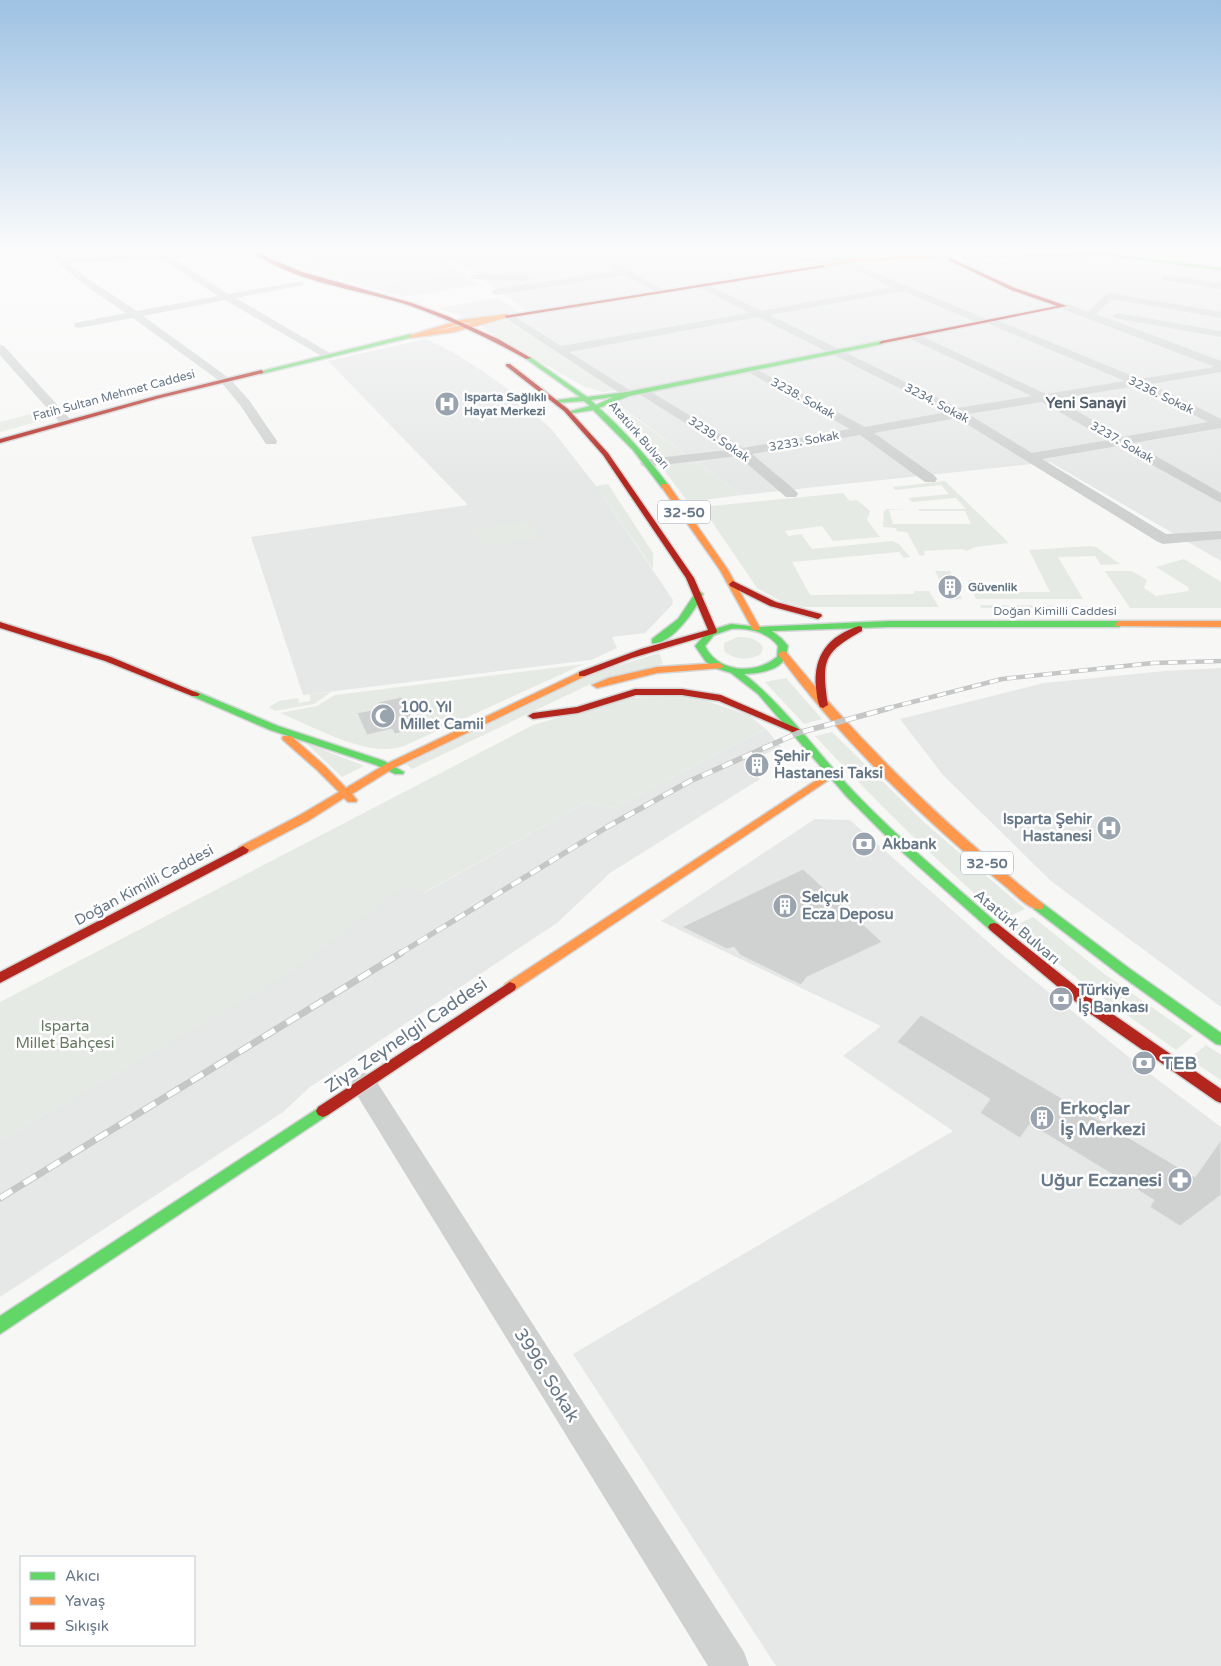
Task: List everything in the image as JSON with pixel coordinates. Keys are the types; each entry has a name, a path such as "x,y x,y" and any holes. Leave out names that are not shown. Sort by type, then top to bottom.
{"main road":[{"path":"431,326 465,341"},
{"name":"Fatih Sultan Mehmet Caddesi","path":"0,441 225,380 458,326"},
{"name":"Atatürk Bulvarı","path":"468,326 529,358 586,398 617,427 647,463 698,531 733,584 758,629 774,636 780,641 783,652 823,705 902,788 972,850 1077,936 1221,1040"},
{"path":"557,402 628,394 964,326"},
{"name":"32-50","path":"498,359 527,378 557,402 592,436 620,472 678,559 699,594 711,632"},
{"path":"569,413 596,407 628,394"},
{"path":"733,584 763,601 792,612 889,624"},
{"path":"637,652 680,624 692,609 699,594"},
{"name":"Doğan Kimilli Caddesi","path":"0,978 349,796 390,766 590,670 637,652 737,626 758,629 889,624 1221,624"},
{"name":"Doğan Kimilli Caddesi","path":"813,639 889,624"},
{"path":"0,625 108,659 247,715 274,728 390,766 410,775 391,784"},
{"path":"823,705 819,675 821,657 832,643 859,629"},
{"path":"711,632 702,640 701,651 710,661 718,666"},
{"path":"586,691 613,679 643,671 679,666 718,666 733,670 764,668 773,664 783,652 796,645"},
{"name":"Atatürk Bulvarı","path":"733,670 761,692 832,773 904,847 1001,934 1093,1008 1221,1097"},
{"path":"568,699 529,718 578,710 635,692 682,692 721,698 796,730"},
{"path":"274,728 305,752 349,796"},
{"name":"Ziya Zeynelgil Caddesi","path":"0,1326 832,773"},
{"name":"Doğan Kimilli Caddesi","path":"349,796 369,793"}],"street":[{"path":"152,326 225,380 245,403 272,441"},
{"path":"276,326 329,356"},
{"path":"522,326 628,394"},
{"path":"560,350 695,326"},
{"name":"3234. Sokak","path":"783,326 958,413 1163,539 1221,535"},
{"name":"3236. Sokak","path":"1000,326 1138,382 1220,426"},
{"path":"1117,326 1221,365"},
{"path":"1173,326 1221,334"},
{"name":"3237. Sokak","path":"913,336 1044,398 1221,499"},
{"path":"0,348 19,372 66,422"},
{"name":"3238. Sokak","path":"750,369 863,431 930,478"},
{"name":"3233. Sokak","path":"647,463 741,452 1044,398 1221,369"},
{"name":"3239. Sokak","path":"643,391 741,452 791,494"},
{"path":"1030,457 1220,426"},
{"name":"3996. Sokak","path":"364,1084 730,1666"}],"shaded area":[{"path":"529,326 1221,326 1221,561 1050,462 742,495 616,403 634,396"},
{"path":"426,339 451,351 487,374 513,393 553,431 596,486 673,600 672,605 645,633 612,637 617,648 591,660 303,695 251,537 468,505 328,361"},
{"name":"Isparta Şehir Hastanesi","path":"1221,668 1221,1007 1051,881 943,775 900,719 1044,683 1165,671"},
{"path":"766,729 781,747 743,764 760,779 610,873 557,923 310,1087 283,1112 0,1297 0,1140 287,974 371,862 424,893 586,803 613,808"},
{"path":"815,819 850,820 1004,956 1146,1071 1221,1127 1221,1666 776,1666 573,1354 953,1131 843,1056 881,1026 661,921"}],"green space":[{"path":"483,326 516,326 616,390 603,392 583,386 483,329"},
{"path":"146,384 153,390 0,432 0,422"},
{"path":"624,410 687,455 655,458 614,412"},
{"path":"695,461 742,495 688,502 660,465"},
{"path":"945,481 1009,543 976,547 966,551 962,549 924,551 925,555 920,556 907,532 897,531 896,528 883,527 884,511 887,509 906,509 889,510 893,524 971,524 965,511 919,511 918,509 966,509 956,498 912,502 908,498 949,494 941,485 895,490 893,487"},
{"path":"608,484 653,553 653,569 596,486"},
{"path":"843,493 850,501 857,500 870,511 867,520 880,537 833,541 822,526 785,531 788,536 801,534 812,549 892,541 899,544 910,557 904,558 899,552 792,562 810,595 914,594 914,591 929,591 939,607 804,607 783,602 757,588 702,507"},
{"path":"532,521 541,538 481,546 472,529"},
{"path":"1096,547 1120,564 1101,565 1095,556 1058,557 1083,599 976,599 968,580 972,580 977,592 1050,592 1029,550"},
{"path":"1184,559 1221,582 1221,608 1130,608 1105,571 1132,571 1147,580 1144,588 1156,596 1189,591 1188,587 1156,567"},
{"path":"935,571 950,571 962,599 950,600"},
{"path":"980,605 1087,606 1089,608 981,608"},
{"path":"738,637 749,638 758,642 763,647 761,654 752,658 737,658 724,651 724,643"},
{"path":"659,653 663,664 595,682 412,769 406,764 594,673"},
{"path":"584,664 404,746 390,749 358,745 342,740 280,713 317,706 335,695"},
{"path":"786,678 822,719 804,724 765,682"},
{"path":"331,692 314,704 275,711 269,707 279,701 298,698 299,703 310,701 310,694"},
{"name":"Isparta Millet Bahçesi","path":"693,696 750,716 766,729 613,808 586,803 423,893 407,884 288,974 0,1140 0,1002 533,725 625,698"},
{"path":"832,732 925,823 1025,909 1004,919 955,876 860,784 815,736"},
{"path":"306,743 364,766 342,777"},
{"path":"1033,917 1103,973 1193,1036 1176,1050 1092,990 1012,927"},
{"path":"1206,1045 1221,1055 1221,1080 1189,1059"}],"building":[{"name":"100. Yıl Millet Camii","path":"402,697 417,728 395,734 392,729 367,735 357,713 382,708 379,702"},
{"name":"Selçuk Ecza Deposu","path":"803,869 882,942 807,977 801,985 740,955 734,947 727,949 682,927"},
{"name":"Erkoçlar İş Merkezi","path":"921,1015 1195,1177 1221,1140 1221,1195 1180,1226 1150,1207 1154,1200 1030,1124 1020,1138 980,1113 990,1099 897,1042"}],"railway":[{"path":"885,709 1002,679 1153,663 1221,661"},
{"path":"399,954 607,827 690,781 798,733 890,708"},
{"path":"0,1198 401,953"}],"traffic: fast":[{"path":"261,372 411,336"},
{"path":"627,394 881,343"},
{"path":"528,358 586,399 620,431 665,486"},
{"path":"557,402 627,394 596,407 569,413"},
{"path":"655,641 681,621 691,609 699,594"},
{"path":"760,629 889,624 1119,624"},
{"path":"737,626 763,631 774,636 783,646 781,658 766,668 746,671 727,669 709,660 704,655 700,646 703,641 711,633 726,627 737,626"},
{"path":"733,670 761,692 851,795 904,847 994,927"},
{"path":"195,694 274,728 380,763 399,772"},
{"path":"1038,906 1125,972 1221,1040"},
{"path":"0,1326 323,1111"}],"traffic: slow":[{"path":"447,326 411,336 470,326"},
{"path":"665,486 724,570 756,628"},
{"path":"1119,624 1221,624"},
{"path":"783,654 841,723 903,788 969,849 1038,906"},
{"path":"597,685 657,670 719,666"},
{"path":"243,850 304,818 390,766 582,674"},
{"path":"287,738 321,768 352,800"},
{"path":"510,987 832,773"}],"traffic: jam":[{"path":"465,326 528,358"},
{"path":"881,343 966,326"},
{"path":"508,365 566,410 606,454 690,578 713,631"},
{"path":"0,441 158,397 261,372"},
{"path":"733,584 773,604 818,616"},
{"path":"0,625 108,659 195,694"},
{"path":"823,705 820,677 820,667 823,658 834,644 859,629"},
{"path":"582,674 629,656 709,633"},
{"path":"533,716 578,710 635,692 682,692 721,698 796,730"},
{"path":"0,978 243,850"},
{"path":"994,927 1093,1008 1221,1097"},
{"path":"323,1111 510,987"}],"place":[{"name":"Isparta Sağlıklı Hayat Merkezi","path":"447,404"},
{"name":"Güvenlik","path":"950,587"},
{"name":"100. Yıl Millet Camii","path":"383,716"},
{"name":"Şehir Hastanesi Taksi","path":"757,765"},
{"name":"Isparta Şehir Hastanesi","path":"1109,828"},
{"name":"Akbank","path":"864,844"},
{"name":"Selçuk Ecza Deposu","path":"785,906"},
{"name":"Türkiye İş Bankası","path":"1061,999"},
{"name":"TEB","path":"1144,1063"},
{"name":"Erkoçlar İş Merkezi","path":"1042,1118"},
{"name":"Uğur Eczanesi","path":"1180,1180"}],"district":[{"name":"Yeni Sanayi","path":"1086,403"}]}
